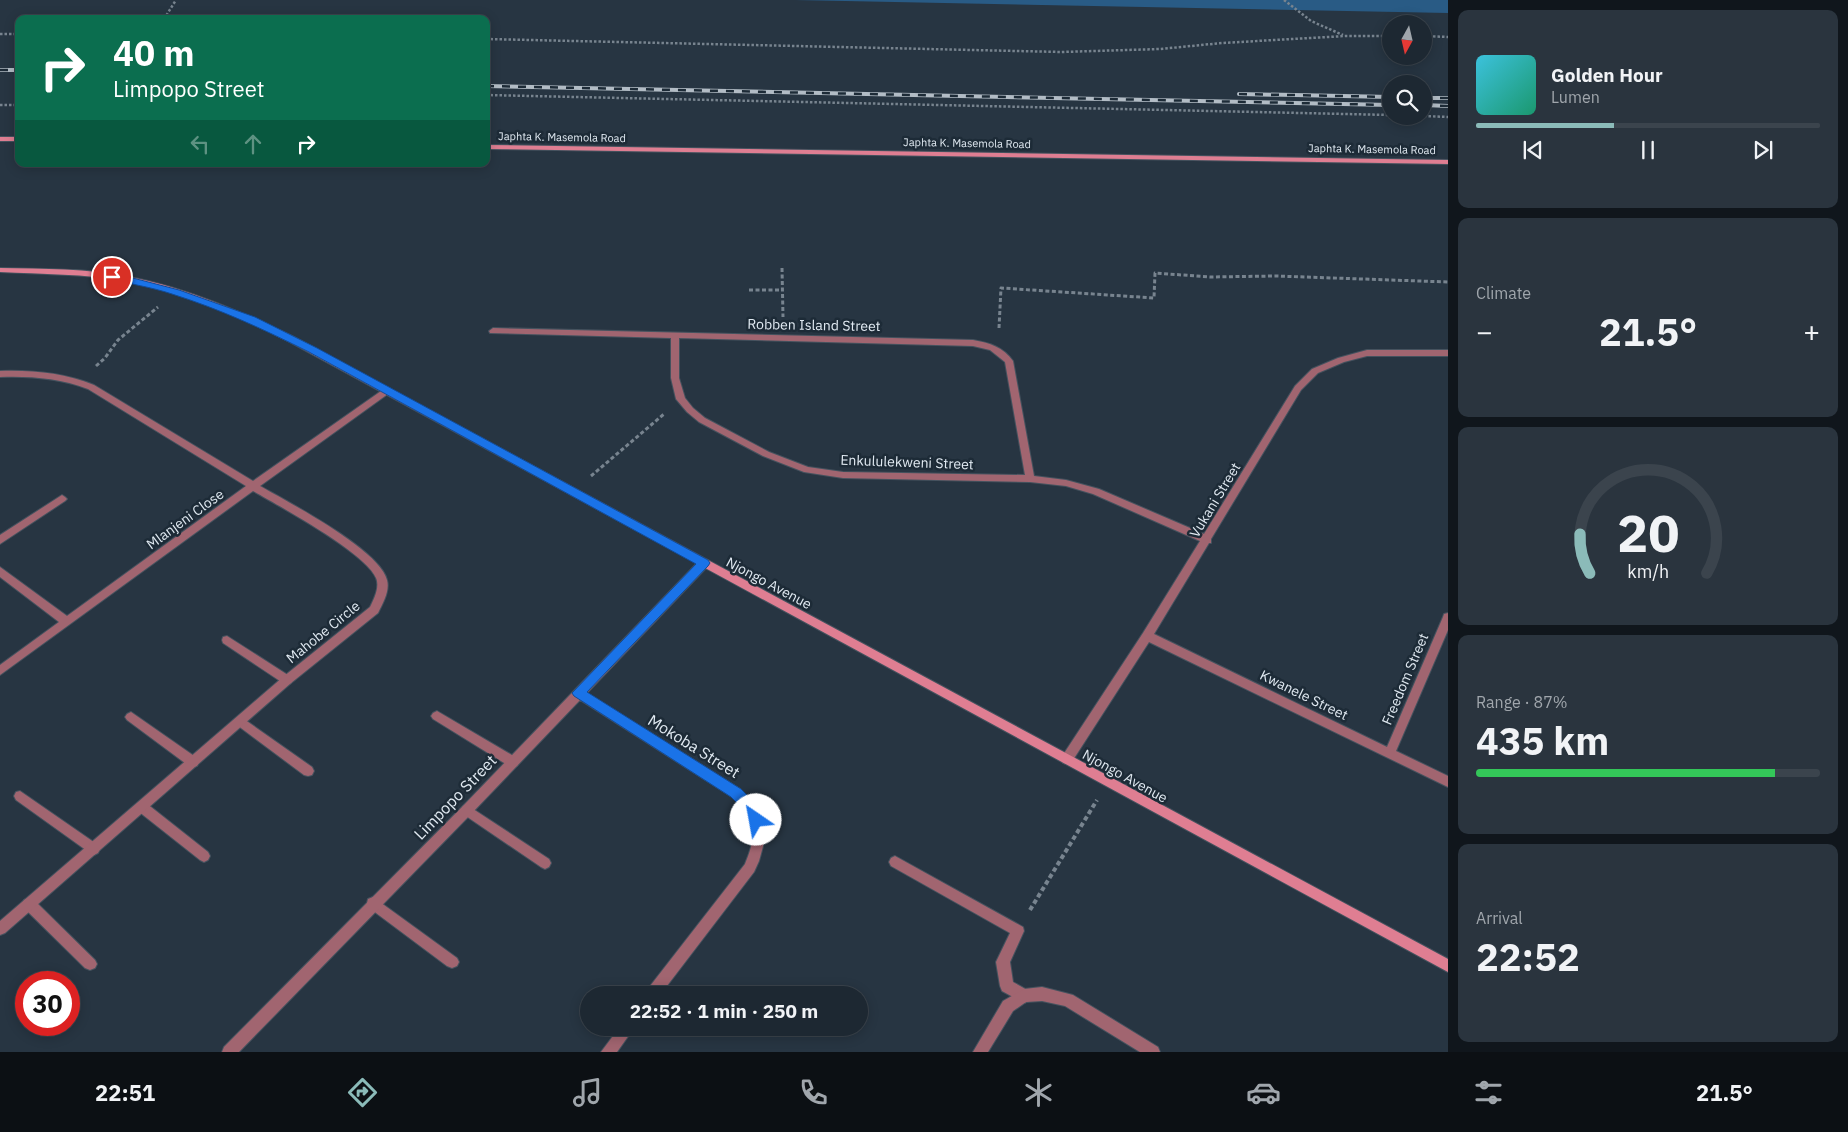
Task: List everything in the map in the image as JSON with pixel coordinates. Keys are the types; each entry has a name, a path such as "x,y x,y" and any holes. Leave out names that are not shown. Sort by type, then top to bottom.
{"street":[{"path":"0,139 15,139"},
{"name":"Japhta K. Masemola Road","path":"490,146 1448,162"},
{"name":"Njongo Avenue","path":"0,270 78,273 129,279 176,292 251,319 1448,966"},
{"name":"Robben Island Street","path":"493,331 973,343 988,345 998,350"},
{"path":"675,335 675,378 681,399"},
{"path":"998,350 1009,361 1030,479"},
{"name":"Vukani Street","path":"1067,759 1207,540 1298,388 1315,371 1341,360 1367,353 1448,353"},
{"name":"Mahobe Circle","path":"0,374 48,376 78,381 91,387 316,524 370,562 380,575 382,584 381,596 374,610 287,680 241,722 0,929"},
{"name":"Mlanjeni Close","path":"0,671 253,486 387,391"},
{"name":"Enkululekweni Street","path":"681,399 702,420 766,454 807,470 843,475 882,477 1030,479 1066,483 1096,491 1207,540"},
{"path":"0,540 62,499"},
{"name":"Limpopo Street","path":"229,1052 373,903 467,810 704,563"},
{"path":"0,571 67,622"},
{"name":"Freedom Street","path":"1390,753 1448,617"},
{"name":"Kwanele Street","path":"1147,636 1448,782"},
{"path":"227,640 287,680"},
{"name":"Mokoba Street","path":"578,693 736,793 753,809 760,831 758,849 750,868 659,986"},
{"path":"437,716 512,762"},
{"path":"131,717 194,762"},
{"path":"241,722 308,771"},
{"path":"20,796 94,849"},
{"path":"142,807 204,856"},
{"path":"467,810 545,863"},
{"path":"895,862 1018,931 1003,962 1007,986 1024,996"},
{"path":"373,903 452,962"},
{"path":"29,904 90,964"},
{"path":"980,1052 1008,1006 1024,996 1042,994 1068,1000 1153,1052"},
{"path":"608,1052 621,1036"}],"path":[{"path":"167,15 176,0"},
{"path":"1284,0 1311,23 1346,36"},
{"path":"0,34 15,34"},
{"path":"490,39 1070,52 1160,49 1222,43 1346,36 1382,36"},
{"path":"1432,36 1448,37"},
{"path":"490,95 1382,115"},
{"path":"0,105 15,105"},
{"path":"1432,116 1448,116"},
{"path":"782,268 784,338"},
{"path":"998,350 1001,288 1154,298 1155,273 1210,277 1276,276 1448,282"},
{"path":"749,290 782,290"},
{"path":"78,381 105,358 118,340 176,292"},
{"path":"573,492 681,399"},
{"path":"1018,931 1093,805"}],"shaded area":[{"path":"795,0 1448,0 1448,13"}],"railway":[{"path":"0,70 15,70"},
{"path":"490,86 1382,105"},
{"path":"1239,94 1382,97"},
{"path":"1432,98 1448,98"},
{"path":"1432,105 1448,106"}],"route":[{"path":"112,277 129,279 176,292 251,319 313,350 704,563 578,693 736,793 753,809 756,820"}]}
